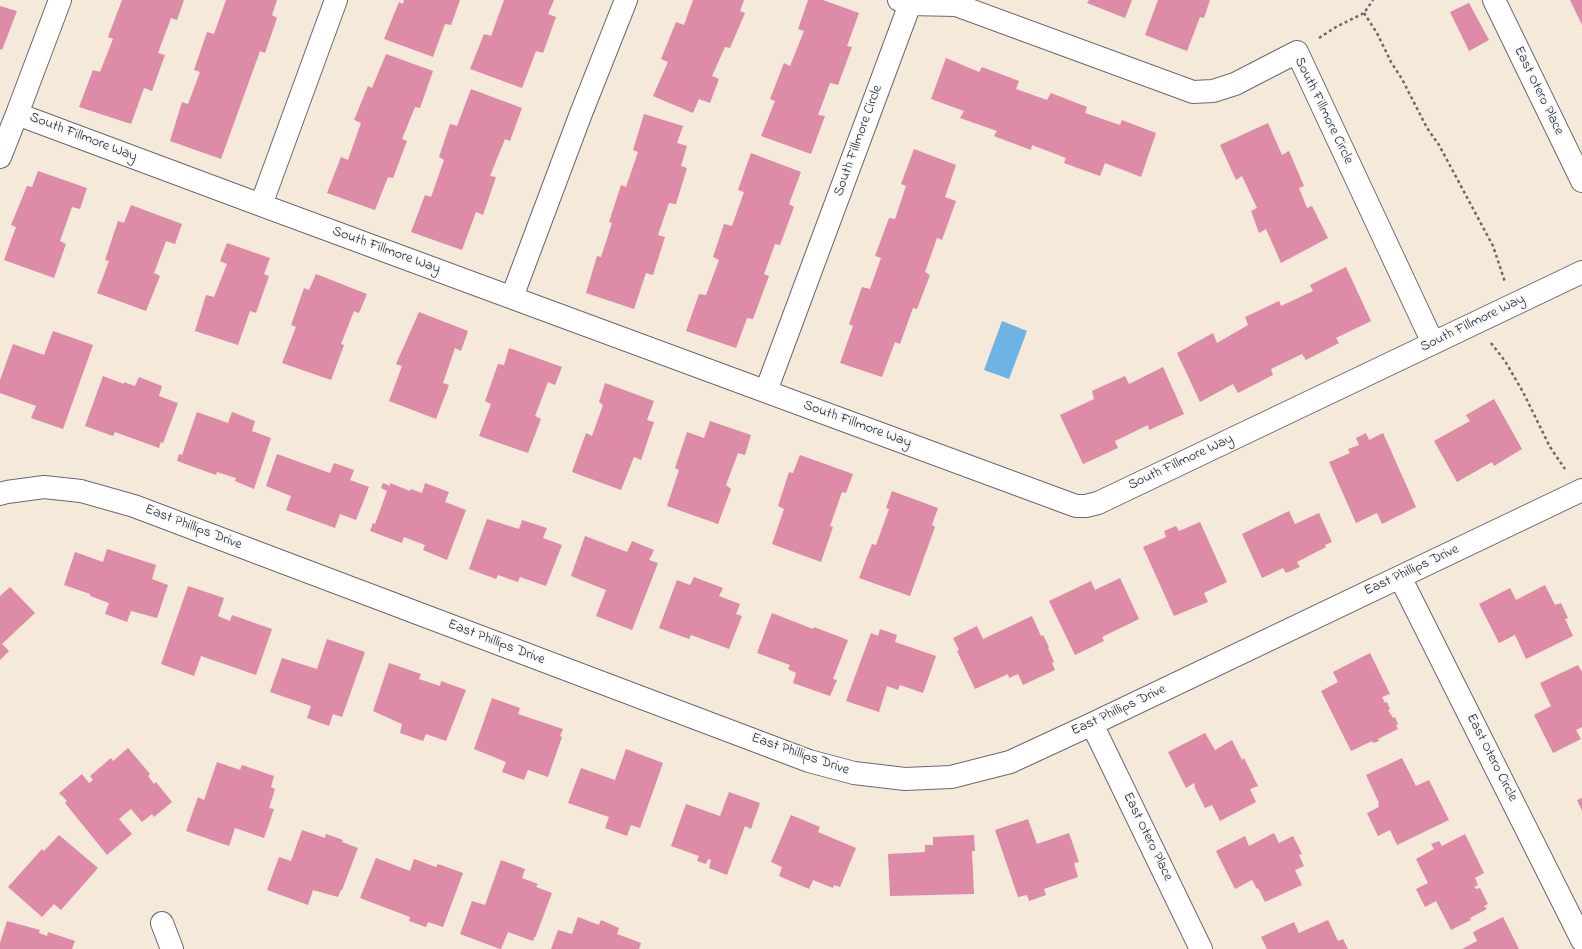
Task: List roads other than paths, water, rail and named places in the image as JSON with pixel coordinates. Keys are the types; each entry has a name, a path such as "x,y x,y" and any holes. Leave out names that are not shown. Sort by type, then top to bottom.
{"street":[{"name":"South Fillmore Way","path":"0,158 60,0"},
{"path":"512,297 580,116 626,0"},
{"name":"East Otero Place","path":"1494,0 1582,181"},
{"name":"South Fillmore Circle","path":"766,391 808,278 904,2 956,5 1193,92 1213,91 1235,84 1297,52 1433,343"},
{"path":"261,205 333,7"},
{"name":"South Fillmore Way","path":"17,114 1065,502 1086,506 1098,503 1582,272"},
{"name":"East Phillips Drive","path":"0,494 44,487 81,491 134,506 810,761 854,773 905,779 951,777 1010,762 1582,490"},
{"name":"East Otero Circle","path":"1400,577 1582,940"},
{"name":"East Otero Place","path":"1092,724 1201,949"},
{"path":"162,923 172,949"}],"water":[{"path":"1002,321 1027,331 1009,379 984,370"}]}
